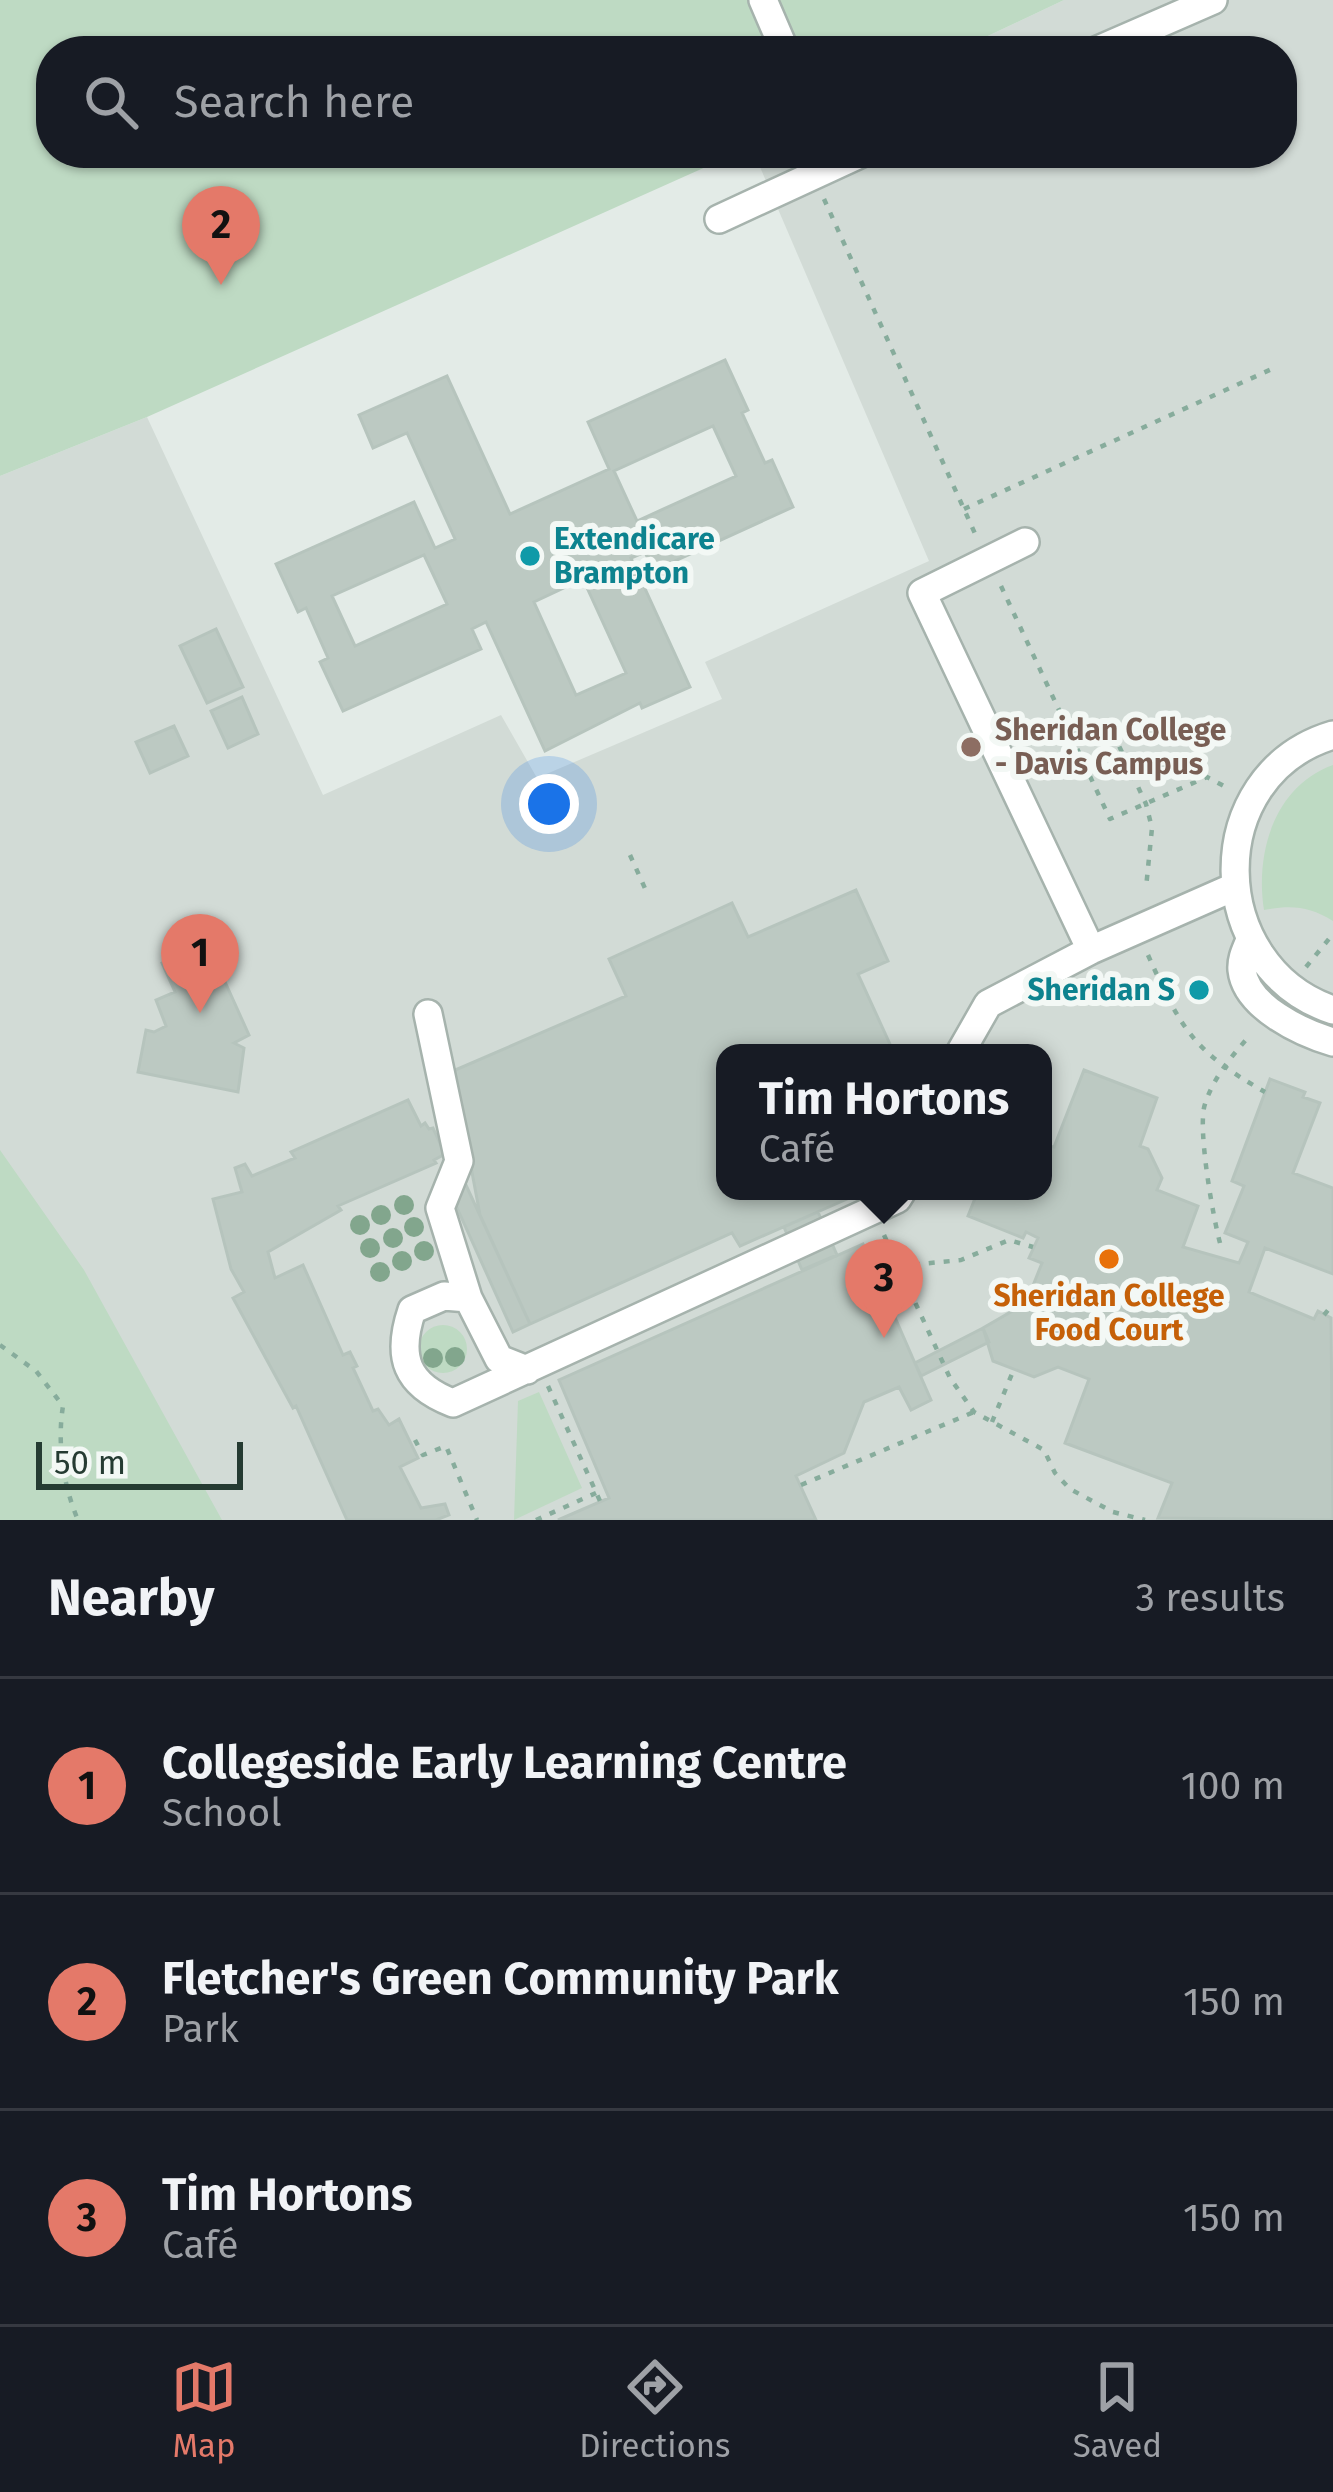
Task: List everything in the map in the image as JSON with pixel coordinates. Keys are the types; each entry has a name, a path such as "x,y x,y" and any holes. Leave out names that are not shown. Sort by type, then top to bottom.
{"street":[{"path":"763,0 779,36"},
{"path":"1131,36 1214,0"},
{"path":"719,219 821,168"},
{"path":"1025,542 922,593 1090,950"},
{"path":"1333,735 1289,758 1263,784 1245,815 1235,850 1234,887 1250,940 1291,988 1333,1010"},
{"path":"964,1044 988,1004 1090,950 1234,887"},
{"path":"1250,940 1243,959 1247,986 1294,1026 1333,1042"},
{"path":"428,1013 459,1161 440,1208 468,1298 499,1359 536,1376"},
{"path":"468,1298 444,1296 412,1310 402,1339 412,1376 430,1394 454,1403 536,1376 894,1200"}],"path":[{"path":"822,194 1109,819 1208,777 1224,786"},
{"path":"964,509 1274,368"},
{"path":"1113,733 1152,828 1146,888"},
{"path":"630,855 648,895"},
{"path":"1303,972 1333,934"},
{"path":"1145,948 1178,1023 1222,1068 1265,1092"},
{"path":"1220,1243 1210,1194 1203,1108 1222,1068 1259,1025"},
{"path":"882,1231 950,1378 974,1412 1044,1450 1055,1473 1070,1489 1112,1512 1144,1520"},
{"path":"899,1270 961,1260 1009,1240 1034,1247"},
{"path":"1324,1315 1333,1304"},
{"path":"0,1345 36,1371 63,1406 58,1435 78,1520"},
{"path":"992,1422 1014,1369"},
{"path":"536,1376 600,1501"},
{"path":"800,1485 974,1412"},
{"path":"416,1440 423,1455 446,1446 478,1520"},
{"path":"536,1520 596,1493"}],"shaded area":[{"name":"Sheridan College - Davis Campus","path":"1064,0 1333,0 1333,1520 56,1520 0,1296 0,476 147,417 323,795 501,715 537,778 722,699 705,662 929,561 760,168 1297,168 1297,36 988,36"}],"green space":[{"path":"0,0 1064,0 988,36 36,36 36,168 703,168 147,417 0,476"},
{"path":"1333,765 1333,921 1300,908 1264,910 1263,867 1273,824 1296,789"},
{"path":"0,1150 84,1270 222,1520 0,1520"},
{"path":"443,1325 460,1332 467,1349 460,1366 443,1373 426,1366 419,1349 426,1332"},
{"path":"539,1392 582,1488 514,1520 518,1401"}],"building":[{"name":"Extendicare Brampton","path":"725,360 765,463 772,460 793,507 653,571 645,552 631,558 690,687 642,708 640,703 545,751 486,622 472,629 481,649 343,711 320,662 328,658 306,608 298,612 276,564 414,502 435,548 455,539 407,433 373,448 359,415 447,376 510,514 609,469 588,422","holes":["713,426 736,476 637,521 614,471","424,555 447,604 355,646 332,596","583,579 626,673 576,695 534,602"]},
{"path":"216,629 243,687 207,703 180,646"},
{"path":"242,697 258,734 228,748 211,711"},
{"path":"174,726 188,756 150,773 136,742"},
{"path":"856,890 888,961 858,974 890,1044 716,1044 716,1200 845,1200 740,1246 732,1233 530,1324 480,1215 453,1071 626,996 609,959 732,903 748,937"},
{"path":"203,945 249,1035 234,1043 244,1048 238,1092 138,1072 146,1030 166,1026 156,1000 175,992 162,963"},
{"path":"1084,1070 1157,1098 1140,1146 1148,1149 1162,1178 1157,1190 1198,1206 1183,1247 1239,1263 1248,1242 1225,1233 1244,1186 1232,1181 1270,1079 1320,1103 1293,1173 1333,1188 1333,1274 1265,1248 1249,1292 1314,1319 1318,1311 1331,1318 1333,1520 1158,1518 1172,1483 1065,1443 1089,1379 1058,1367 1034,1377 993,1361 983,1328 1026,1303 1042,1263 1029,1258 1038,1238 1026,1232 1023,1238 968,1216 974,1200 1052,1200 1054,1147"},
{"path":"408,1100 421,1126 425,1123 433,1128 445,1154 436,1163 338,1206 341,1210 268,1252 275,1278 303,1265 343,1355 350,1352 357,1366 353,1368 373,1411 378,1409 389,1425 399,1419 418,1458 400,1467 421,1508 445,1504 449,1515 436,1520 347,1520 296,1406 293,1408 233,1298 244,1292 231,1269 213,1199 242,1192 235,1168 245,1164 252,1176 295,1158 291,1152"},
{"path":"465,1183 530,1324 513,1332 449,1190"},
{"path":"818,1212 837,1255 802,1270 784,1227"},
{"path":"863,1244 931,1400 911,1410 899,1387 864,1402 844,1453 796,1476 816,1520 558,1520 609,1498 559,1380"},
{"path":"983,1328 989,1342 921,1376 915,1363"}],"place":[{"name":"Fletcher's Green Community Park","path":"221,285"},
{"name":"Extendicare Brampton","path":"530,556"},
{"name":"Sheridan College - Davis Campus","path":"971,747"},
{"name":"Sheridan S","path":"1199,990"},
{"name":"Collegeside Early Learning Centre","path":"200,1013"},
{"name":"Sheridan College Food Court","path":"1109,1259"},
{"name":"Tim Hortons","path":"884,1338"}]}
